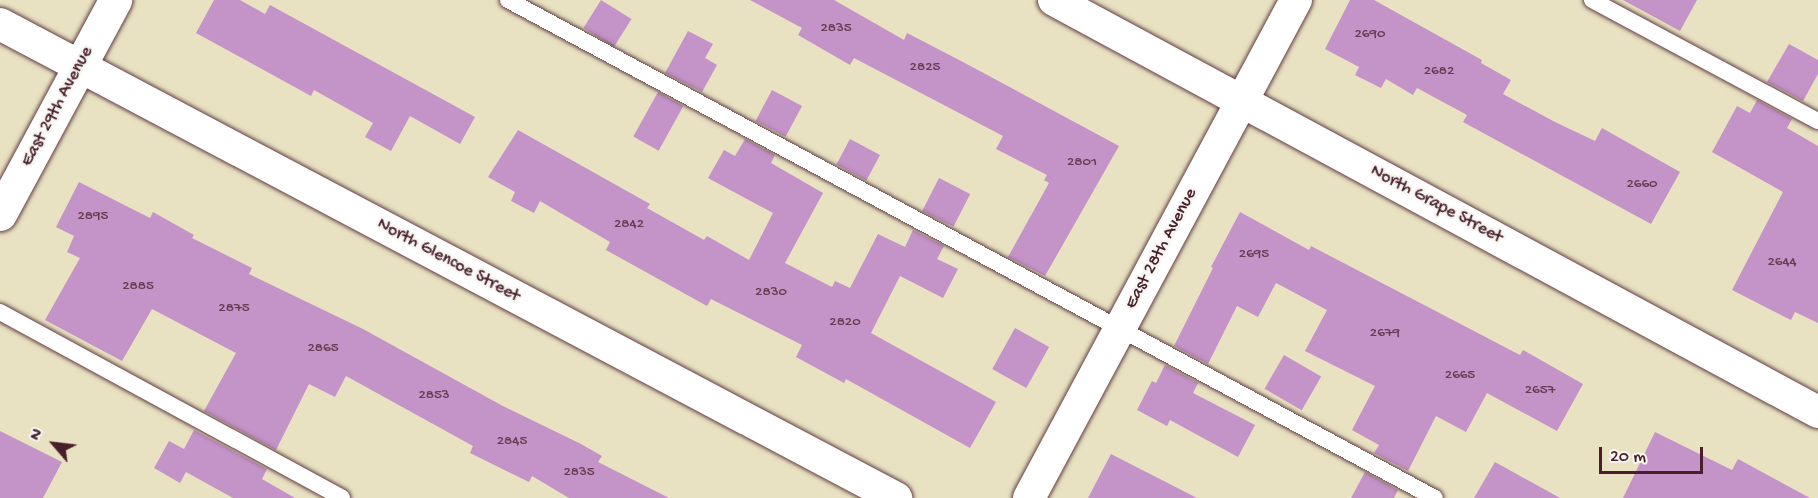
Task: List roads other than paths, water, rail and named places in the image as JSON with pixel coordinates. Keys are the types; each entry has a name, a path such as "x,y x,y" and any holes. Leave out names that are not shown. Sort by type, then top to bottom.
{"street":[{"name":"East 29th Avenue","path":"0,214 115,0"},
{"name":"North Grape Street","path":"1054,0 1818,412"},
{"name":"East 28th Avenue","path":"1029,498 1296,0"},
{"name":"North Glencoe Street","path":"0,24 896,498"}],"lane":[{"path":"508,0 1435,498"},
{"path":"1592,0 1818,121"},
{"path":"0,312 342,498"}]}
